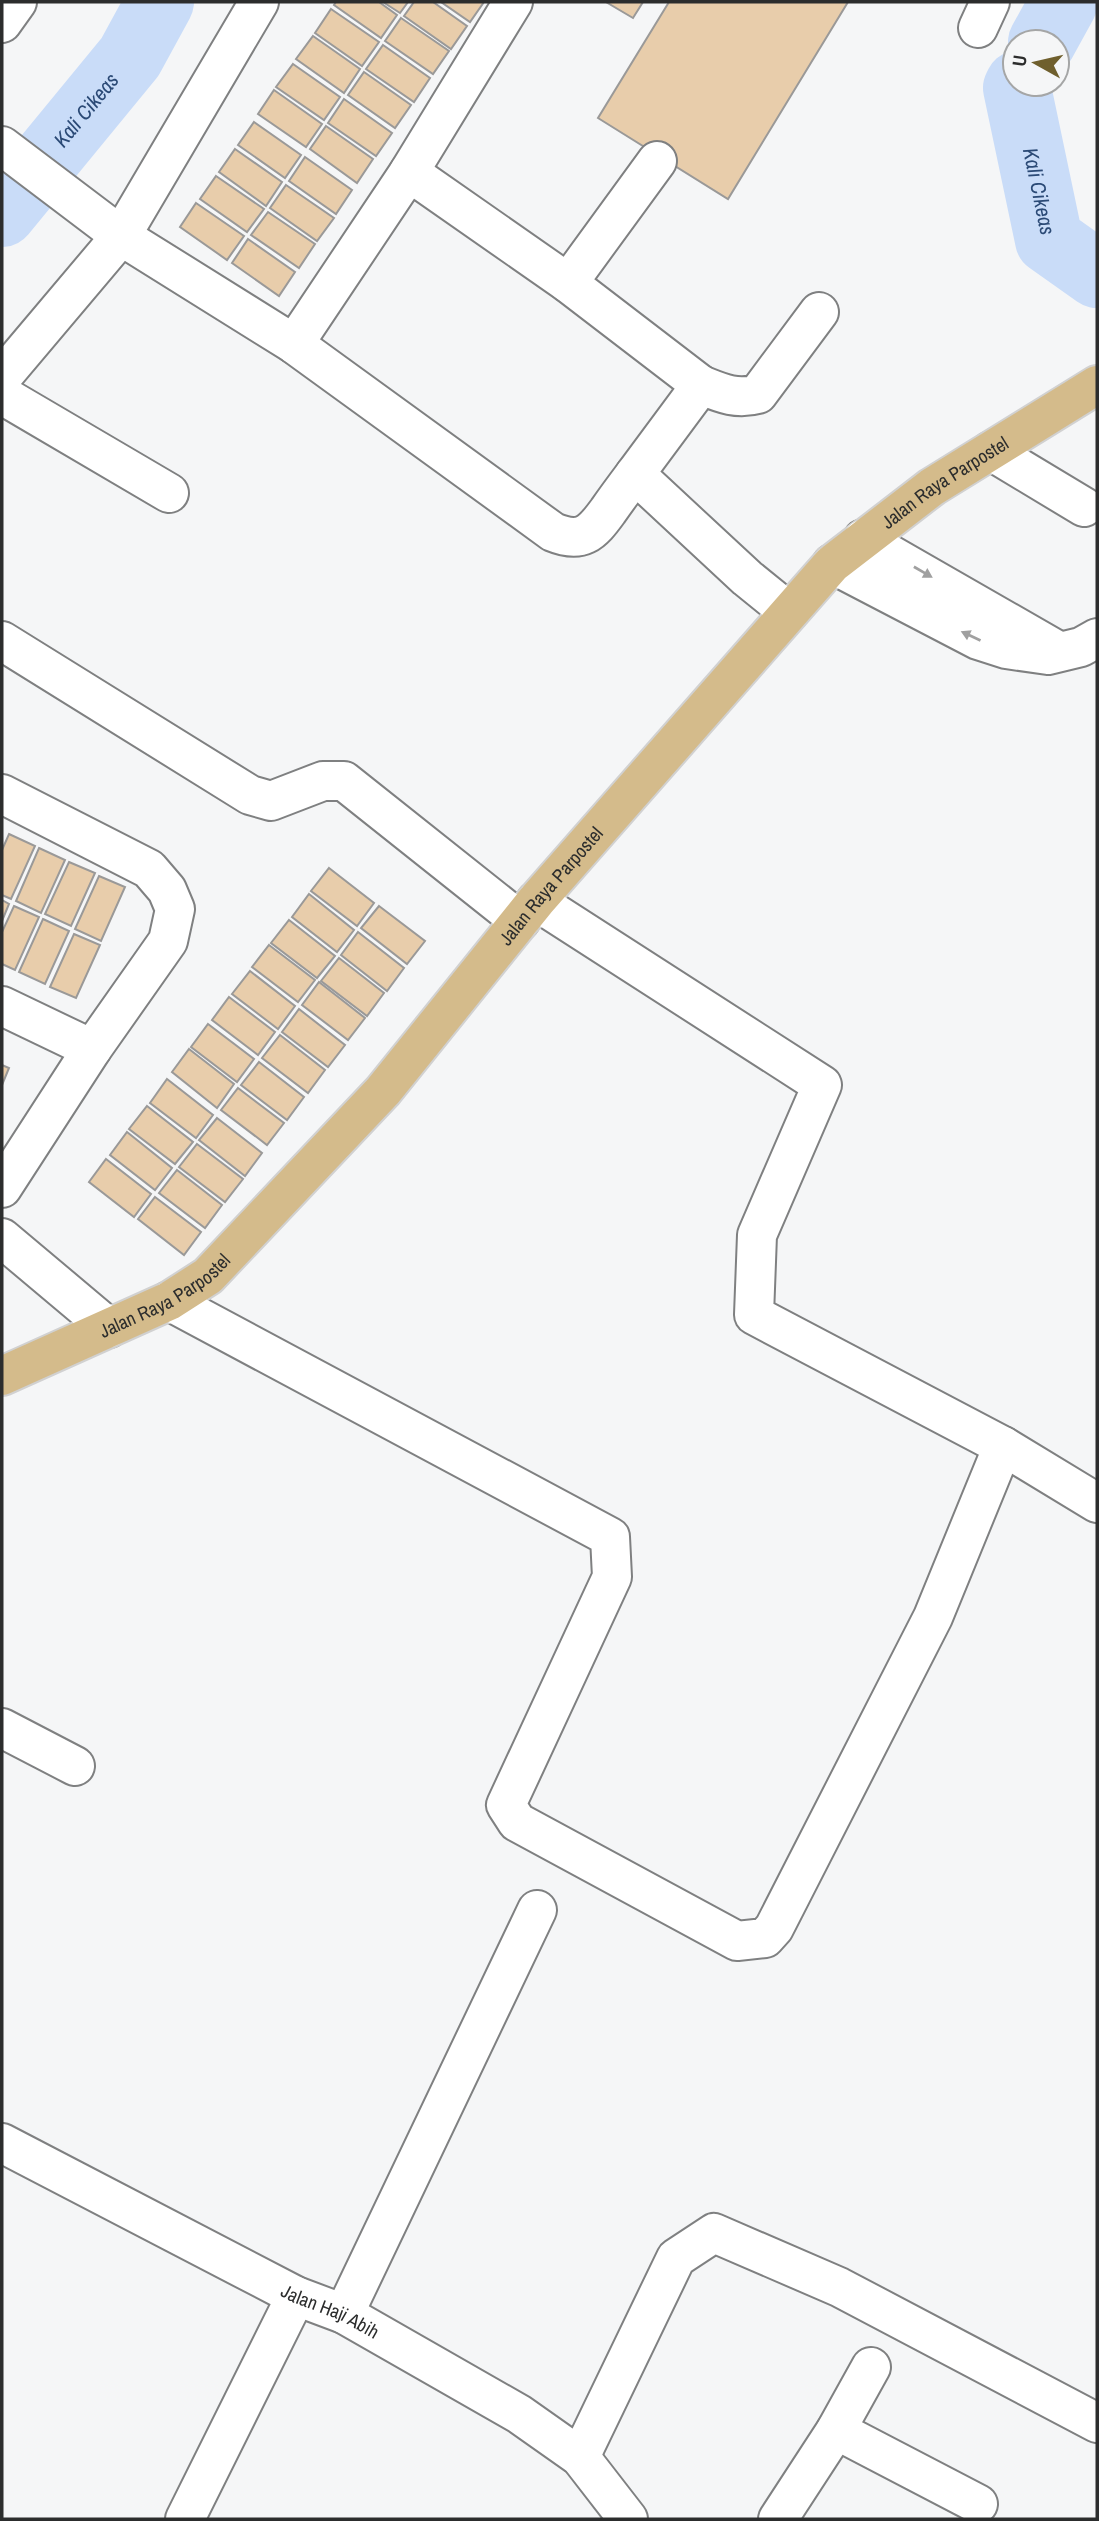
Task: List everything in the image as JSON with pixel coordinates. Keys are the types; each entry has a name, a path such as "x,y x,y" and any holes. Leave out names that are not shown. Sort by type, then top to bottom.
{"main road":[{"name":"Jalan Raya Parpostel","path":"2,1376 169,1301 208,1276 383,1091 528,911 832,564 932,487 1097,385"}],"street":[{"path":"2,23 17,2"},
{"path":"2,377 121,236 259,2"},
{"path":"294,344 409,172 513,2"},
{"path":"2,146 121,236 294,344 542,523 566,537 579,537 593,531 701,385"},
{"path":"568,282 657,160"},
{"path":"409,172 568,282 701,385 732,397 758,394 819,312"},
{"path":"2,395 169,494"},
{"path":"991,451 1084,507"},
{"path":"635,474 747,578 789,612"},
{"path":"863,539 1061,653"},
{"path":"832,564 978,640 1006,649 1048,655 1081,647 1097,638"},
{"path":"2,641 250,795 271,801 323,781 344,780 528,911 822,1086 757,1235 754,1315 1003,1446 1097,1503"},
{"path":"2,794 149,869 167,890 175,908 169,941 92,1049 2,1188"},
{"path":"2,1006 92,1049"},
{"path":"2,1238 109,1328"},
{"path":"169,1301 610,1537 612,1577 506,1805 517,1822 737,1941 765,1938 774,1928 933,1617 1003,1446"},
{"path":"2,1728 75,1766"},
{"path":"344,2314 537,1910"},
{"name":"Jalan Haji Abih","path":"2,2143 296,2296 344,2314 519,2414 580,2457 628,2519"},
{"path":"580,2457 676,2258 714,2233 839,2287 1097,2423"},
{"path":"185,2519 296,2296"},
{"path":"778,2519 836,2430 871,2367"},
{"path":"836,2430 978,2504"}],"building":[{"path":"336,2 379,2 397,15 381,38 334,5"},
{"path":"383,2 408,2 400,13"},
{"path":"414,2 433,2 467,26 451,49 404,16"},
{"path":"441,2 484,2 470,22"},
{"path":"606,2 643,2 633,18"},
{"path":"669,2 848,2 728,199 598,118"},
{"path":"331,9 379,42 362,66 315,33"},
{"path":"401,18 449,51 433,74 385,41"},
{"path":"313,36 360,69 344,93 296,59"},
{"path":"383,45 430,78 414,102 366,69"},
{"path":"293,64 340,97 324,120 276,87"},
{"path":"364,72 411,105 395,128 348,95"},
{"path":"274,90 322,124 306,147 258,114"},
{"path":"344,99 392,133 376,156 328,123"},
{"path":"254,122 301,155 285,178 238,145"},
{"path":"326,126 373,159 357,183 310,149"},
{"path":"235,149 282,182 266,206 219,172"},
{"path":"305,157 352,190 336,214 289,181"},
{"path":"216,176 264,209 247,232 200,199"},
{"path":"286,185 334,218 317,241 270,208"},
{"path":"196,203 244,236 227,260 180,227"},
{"path":"268,212 315,244 299,268 251,235"},
{"path":"248,239 295,272 279,296 232,263"},
{"path":"9,834 35,846 11,899 2,895 2,850"},
{"path":"39,848 65,860 41,913 16,901"},
{"path":"69,862 95,873 71,926 45,914"},
{"path":"329,868 374,903 357,926 311,891"},
{"path":"99,876 125,887 101,941 75,929"},
{"path":"309,894 354,930 337,952 292,917"},
{"path":"2,900 9,904 2,921"},
{"path":"14,906 39,917 15,970 2,964 2,932"},
{"path":"379,906 425,941 407,964 361,928"},
{"path":"43,919 69,931 45,984 19,972"},
{"path":"289,920 335,956 317,978 271,943"},
{"path":"358,932 404,968 387,991 341,955"},
{"path":"74,934 100,945 76,998 50,987"},
{"path":"269,945 315,980 298,1002 252,967"},
{"path":"339,958 384,993 367,1016 321,981"},
{"path":"250,971 295,1006 278,1029 232,994"},
{"path":"319,982 365,1018 348,1040 302,1005"},
{"path":"229,997 275,1032 258,1055 212,1020"},
{"path":"299,1009 345,1045 328,1067 282,1032"},
{"path":"208,1024 254,1059 237,1082 191,1047"},
{"path":"280,1035 325,1070 308,1093 262,1058"},
{"path":"189,1049 234,1084 217,1108 172,1072"},
{"path":"259,1062 304,1097 287,1120 241,1085"},
{"path":"2,1065 9,1068 2,1085"},
{"path":"167,1079 213,1115 196,1138 150,1103"},
{"path":"238,1088 284,1123 267,1145 221,1110"},
{"path":"147,1106 193,1142 175,1164 129,1129"},
{"path":"217,1118 262,1153 245,1176 199,1140"},
{"path":"127,1132 172,1168 155,1190 110,1155"},
{"path":"197,1144 243,1179 225,1202 179,1167"},
{"path":"106,1159 151,1194 134,1217 89,1182"},
{"path":"177,1170 222,1205 205,1228 159,1193"},
{"path":"155,1197 201,1232 184,1255 138,1219"}],"waterway":[{"name":"Kali Cikeas","path":"2,213 130,57 160,2"},
{"name":"Kali Cikeas","path":"1050,28 1064,2"},
{"name":"Kali Cikeas","path":"1019,98 1049,240 1097,274"}]}
